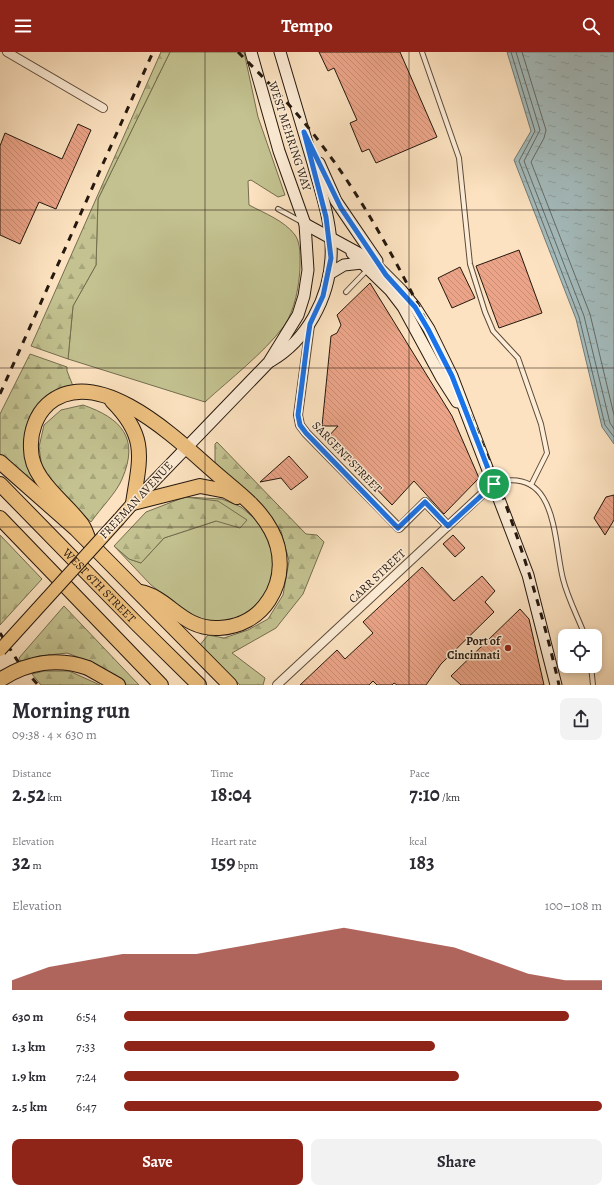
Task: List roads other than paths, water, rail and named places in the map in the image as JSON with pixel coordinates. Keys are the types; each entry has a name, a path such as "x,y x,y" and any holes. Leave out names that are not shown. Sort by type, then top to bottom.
{"highway":[{"path":"90,543 82,523 40,476 34,464 31,450 35,422 43,409 62,395 73,392 90,393 109,398 135,408 155,421 255,507 264,519 276,543 280,560 279,577 274,592 266,605 246,622 234,626 218,628 204,627 189,621 174,612 151,594 140,592"},
{"path":"109,398 124,413 133,427 138,440 140,457 133,503 200,486 226,491 255,507"},
{"path":"0,462 21,479 90,543 140,592 230,685"},
{"name":"WEST 6TH STREET","path":"0,484 200,685"},
{"name":"WEST 6TH STREET","path":"3,521 161,685"},
{"path":"0,680 15,671 52,661 76,663 118,685"}],"main road":[{"name":"WEST MEHRING WAY","path":"251,52 280,151 305,224"},
{"name":"WEST MEHRING WAY","path":"280,52 319,185 330,237"},
{"path":"304,132 336,201 386,275"},
{"path":"305,224 371,260 415,307 428,329 452,376 528,575 556,685"},
{"name":"FREEMAN AVENUE","path":"0,653 4,646 118,519 269,362 293,325 304,296 308,270 305,224"},
{"name":"FREEMAN AVENUE","path":"269,362 284,354 310,324 317,311 329,274 331,258 330,237"},
{"path":"343,244 390,290 403,307 441,377 468,421"},
{"path":"329,274 344,264 365,266"}],"street":[{"path":"7,52 103,108"},
{"name":"SARGENT STREET","path":"310,324 299,403 300,425 398,528 425,502 448,526"},
{"name":"CARR STREET","path":"277,685 494,484"}],"lane":[{"path":"422,52 459,158 470,264 485,312 493,331 518,358 541,424 547,453 532,485"},
{"path":"278,209 305,224"},
{"path":"346,292 365,266"},
{"path":"494,484 505,480 523,482 532,485 537,489 547,505 554,528 566,591 583,629"},
{"path":"592,673 593,685"}],"water":[{"path":"507,52 614,52 614,444 602,427 576,319 514,160 531,131"}],"railway":[{"path":"0,394 153,52"},
{"path":"238,52 290,105 333,160 361,202 411,291 465,403 502,495 534,589 559,685"},
{"path":"0,633 17,660 38,685"}],"place":[{"name":"Port of Cincinnati","path":"508,648"}]}
